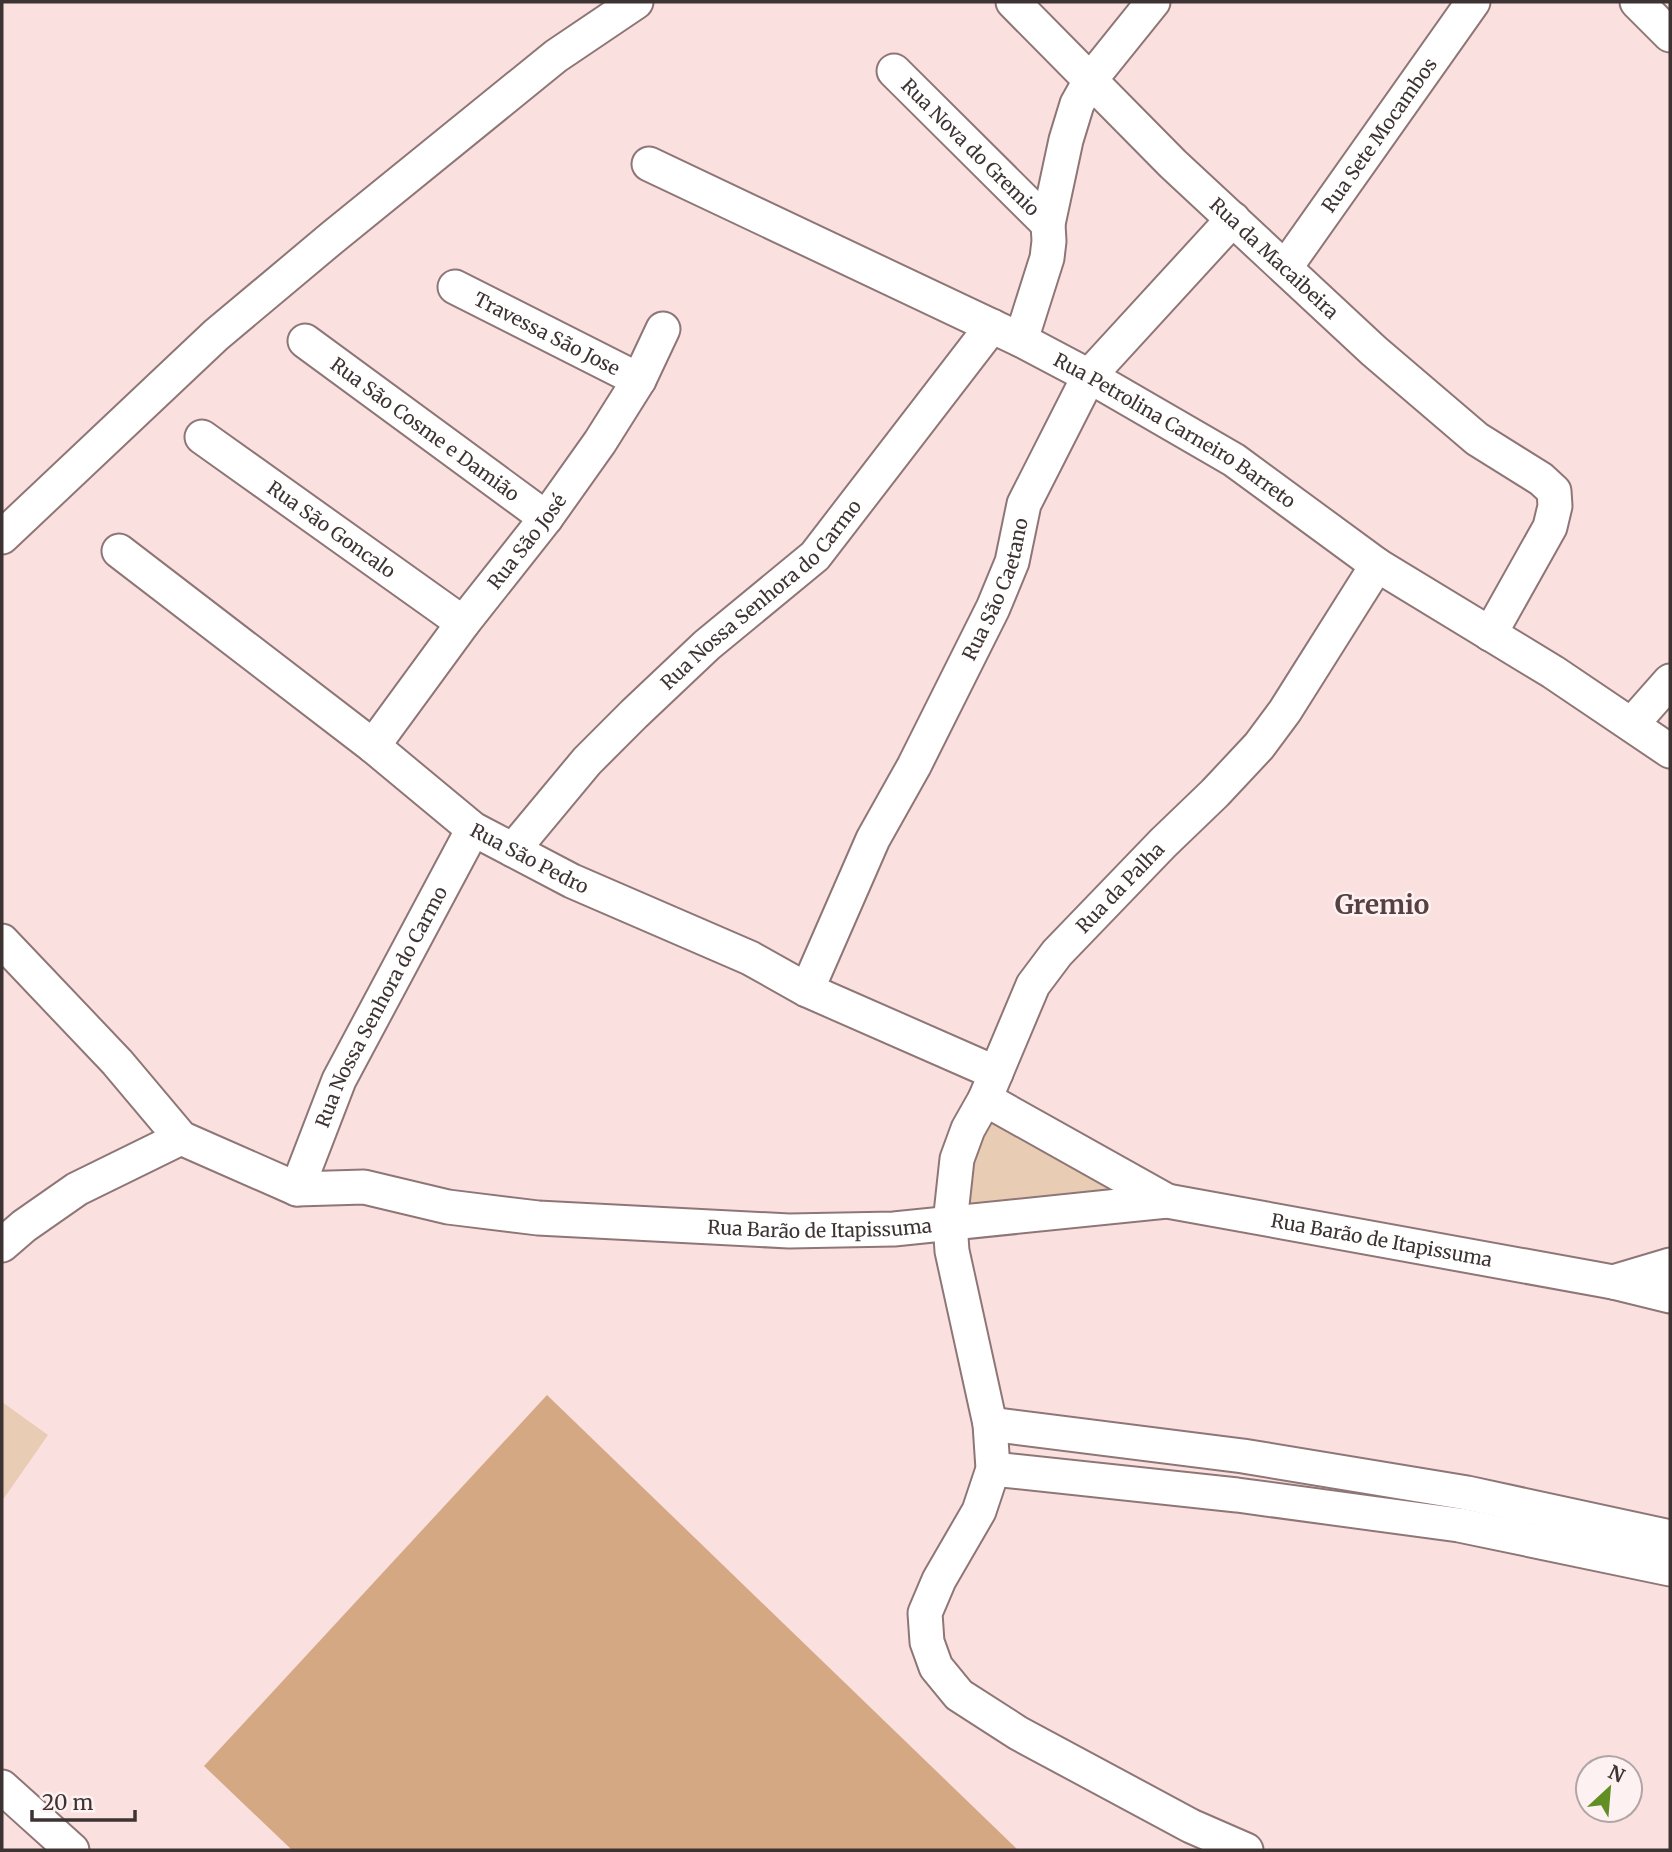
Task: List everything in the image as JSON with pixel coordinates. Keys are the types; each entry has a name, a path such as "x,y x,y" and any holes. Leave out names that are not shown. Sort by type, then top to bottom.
{"street":[{"path":"2,537 227,326 556,57 636,2"},
{"name":"Rua da Macaibeira","path":"1013,2 1173,164 1436,406 1477,439 1541,479 1554,491 1555,506 1550,527 1490,634"},
{"name":"Rua Nossa Senhora do Carmo","path":"513,850 587,761 634,714 707,645 815,556 1006,333 1046,258 1048,223 1066,140 1077,104 1091,79 1153,2"},
{"name":"Rua Sete Mocambos","path":"1285,268 1473,2"},
{"path":"1636,2 1670,34"},
{"name":"Rua Nova do Gremio","path":"894,71 1048,223"},
{"name":"Rua Petrolina Carneiro Barreto","path":"649,164 1006,333 1089,376 1234,460 1377,565 1632,724 1670,751"},
{"name":"Rua São Caetano","path":"807,990 873,839 914,766 993,608 1012,562 1024,504 1089,376 1233,219"},
{"name":"Travessa São Jose","path":"455,287 639,380"},
{"name":"Rua São José","path":"373,746 463,623 546,518 600,442 639,380 663,329"},
{"name":"Rua São Cosme e Damião","path":"304,341 546,518"},
{"name":"Rua São Goncalo","path":"202,437 463,623"},
{"name":"Rua São Pedro","path":"120,551 373,746 473,829 572,881 750,958 990,1086 1167,1201"},
{"name":"Rua da Palha","path":"993,1469 990,1424 951,1237 957,1159 968,1129 990,1086 1033,985 1057,953 1259,746 1285,711 1377,565"},
{"path":"1632,724 1670,681"},
{"name":"Rua Nossa Senhora do Carmo","path":"296,1189 339,1080 473,829"},
{"path":"2,941 117,1062 181,1138 77,1189 2,1245"},
{"name":"Rua Barão de Itapissuma","path":"181,1138 296,1189 364,1186 448,1207 538,1219 789,1231 894,1229 951,1237 1167,1201 1613,1282 1670,1265"},
{"path":"1613,1282 1670,1296"},
{"path":"990,1424 1243,1456 1441,1489 1670,1537"},
{"path":"1246,1850 1191,1826 1018,1733 959,1695 936,1667 927,1642 925,1613 939,1580 979,1511 993,1469 1237,1495 1459,1525 1670,1569"},
{"path":"2,1787 72,1850"}],"shaded area":[{"path":"987,1107 1136,1192 965,1214 963,1164"},
{"path":"547,1395 1018,1850 292,1850 204,1766"},
{"path":"2,1402 48,1435 2,1501"}],"district":[{"name":"Gremio","path":"1382,905"}]}
